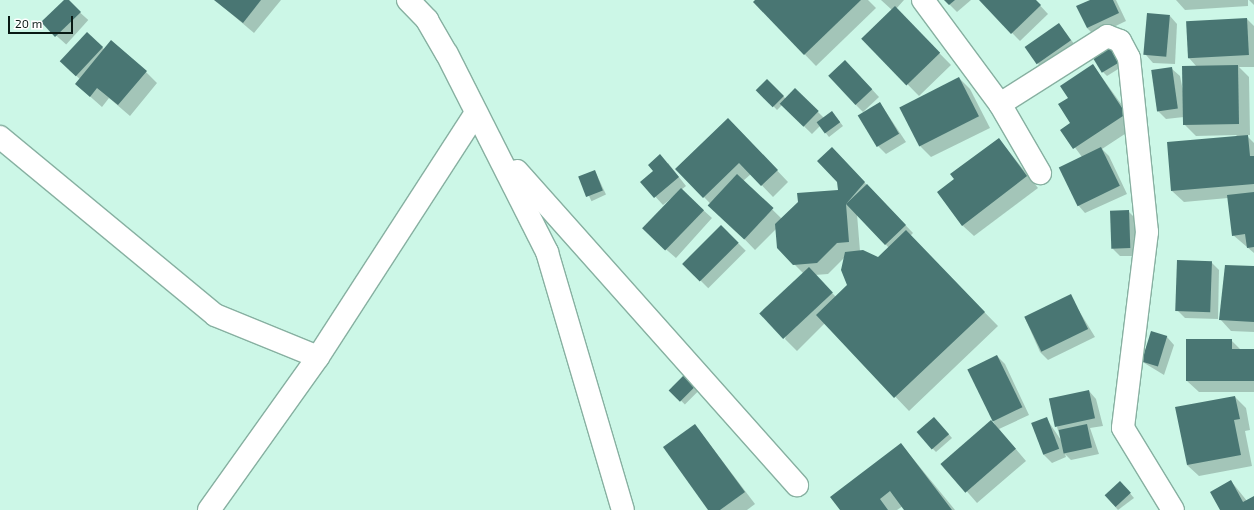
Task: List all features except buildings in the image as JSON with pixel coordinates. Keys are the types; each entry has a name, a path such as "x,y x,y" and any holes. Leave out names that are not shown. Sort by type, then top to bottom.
{"street":[{"path":"408,0 427,20 447,54 547,252 623,510"},
{"path":"923,0 1000,104 1040,173"},
{"path":"1000,104 1107,36 1120,41 1129,58 1146,232 1123,428 1173,510"},
{"path":"209,510 318,357 476,113"},
{"path":"0,137 215,315 318,357"},
{"path":"494,145 797,485"}]}
